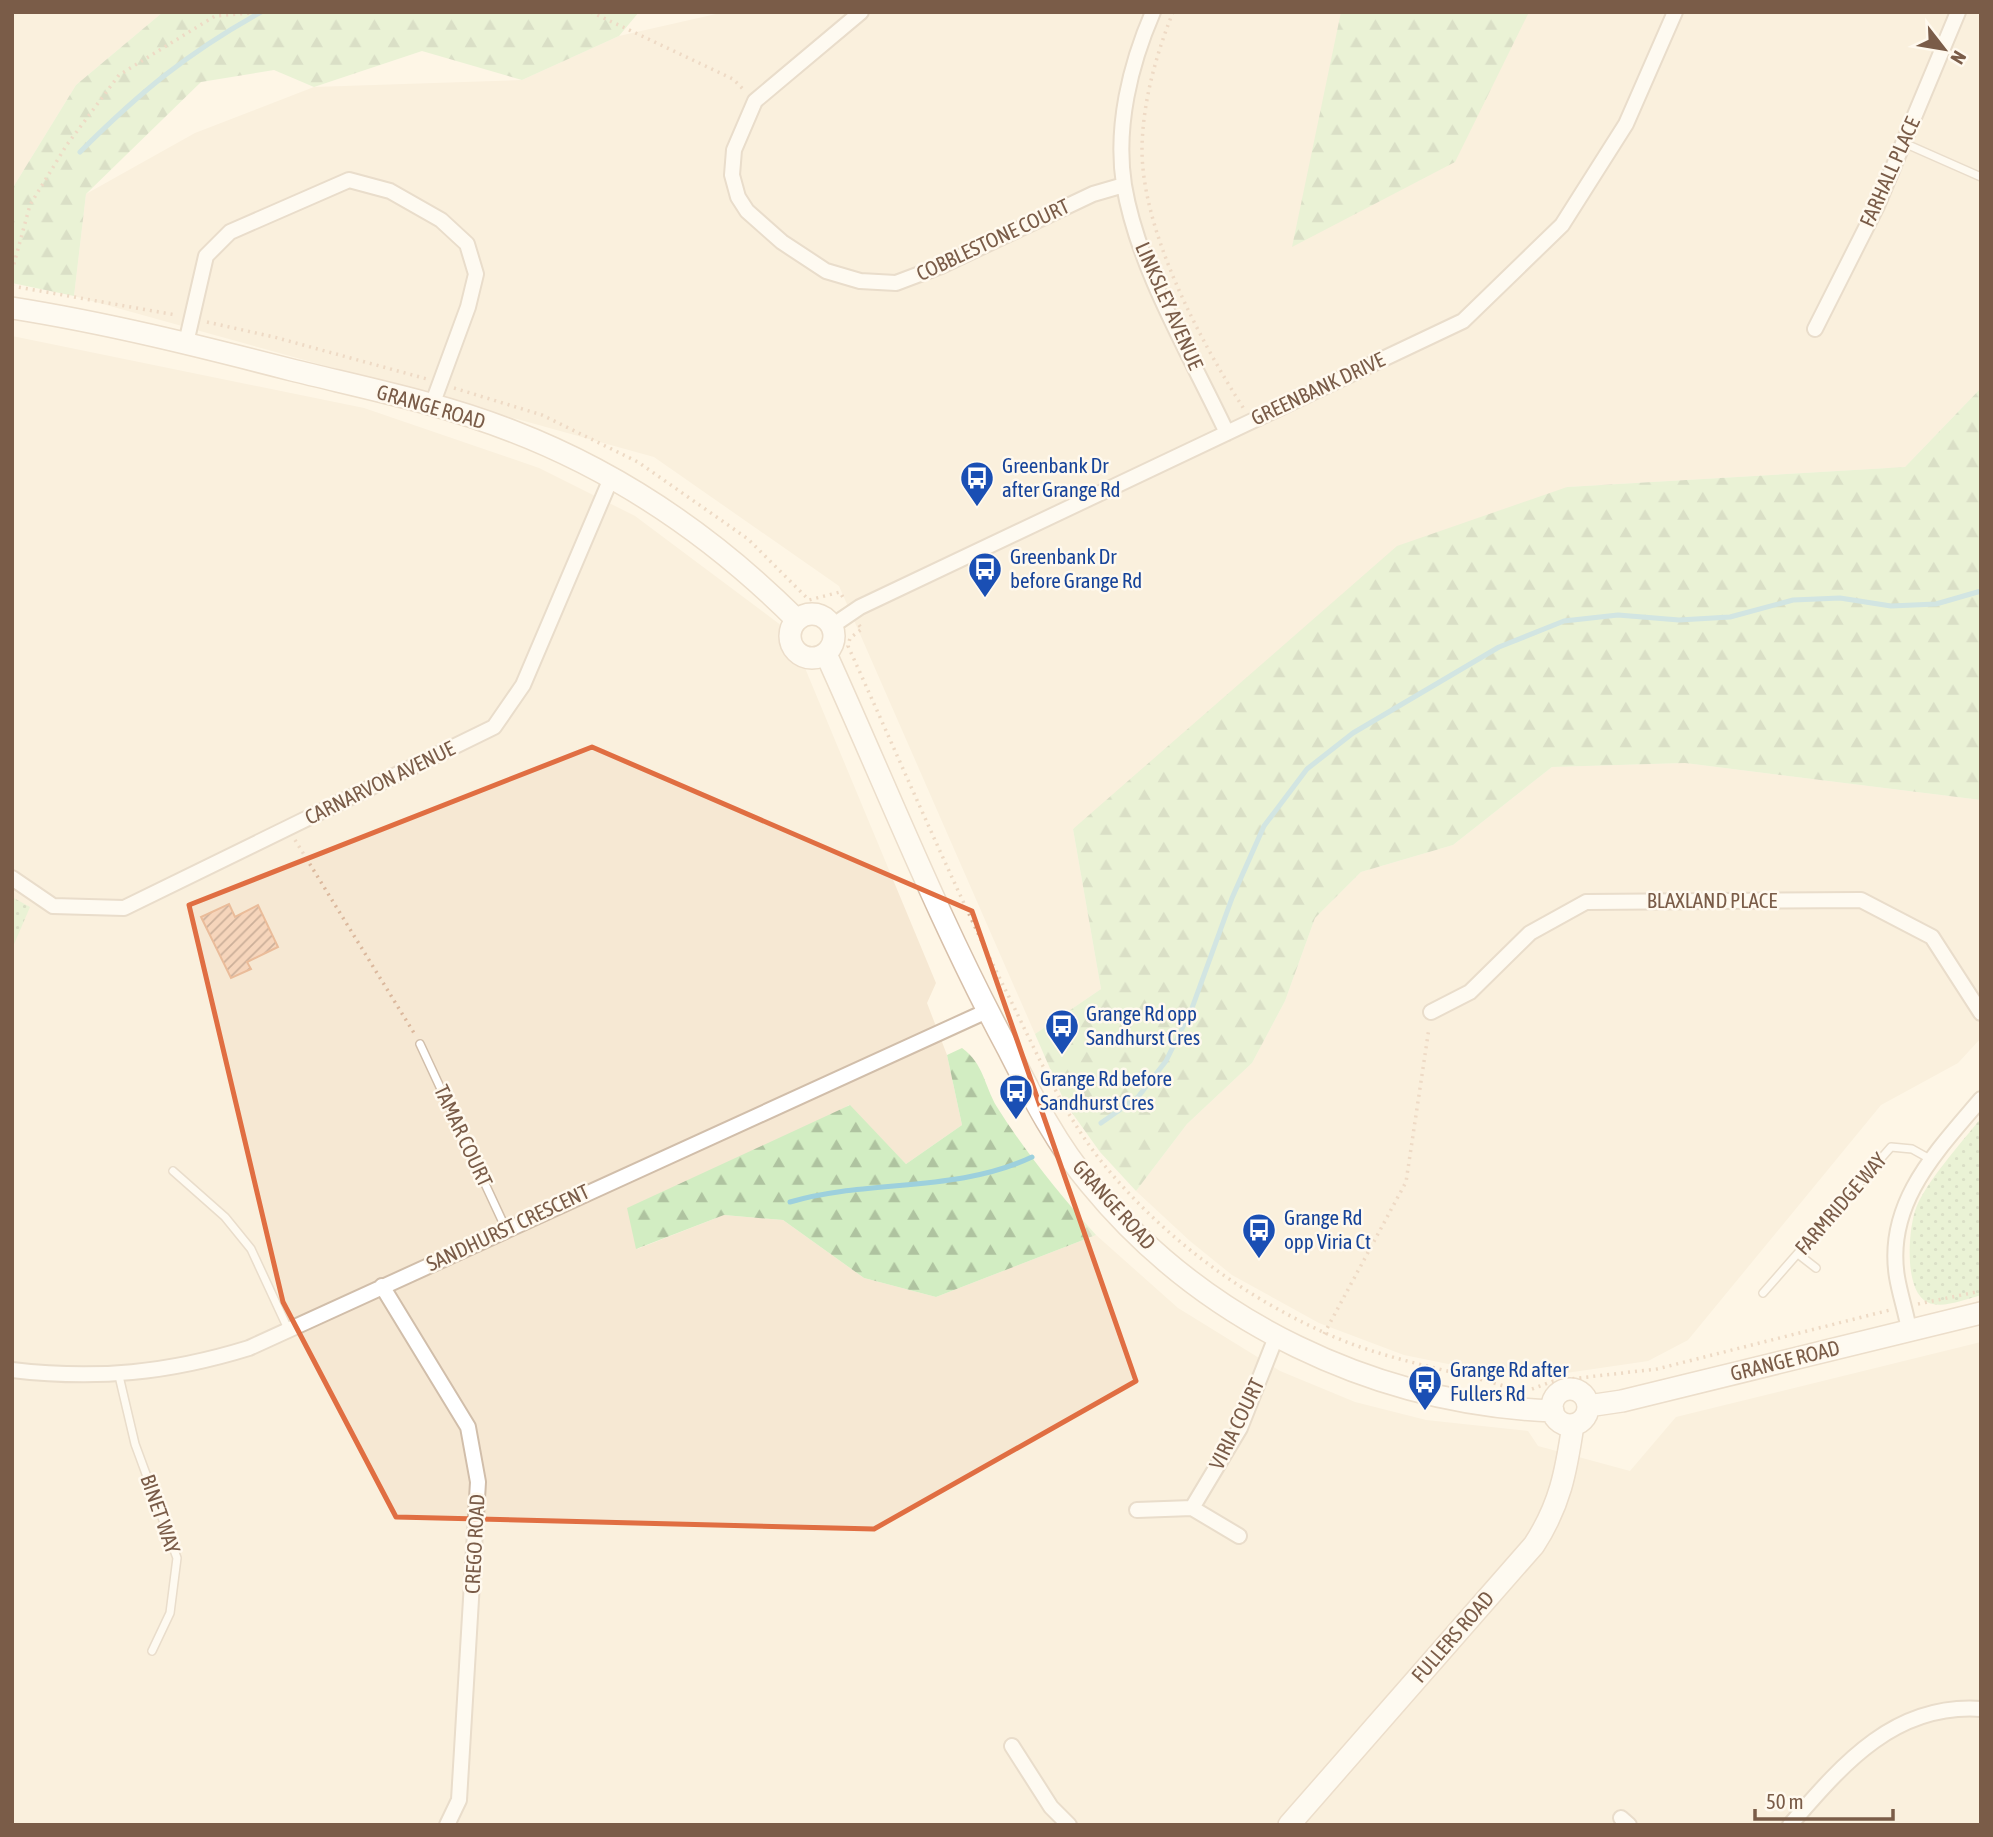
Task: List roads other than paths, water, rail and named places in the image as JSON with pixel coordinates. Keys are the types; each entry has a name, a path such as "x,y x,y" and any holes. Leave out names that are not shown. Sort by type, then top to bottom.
{"street":[{"name":"COBBLESTONE COURT","path":"860,12 755,101 734,150 732,175 738,197 747,211 782,242 826,271 860,281 896,283 919,275 1093,194 1124,185"},
{"name":"LINKSLEY AVENUE","path":"1153,12 1140,41 1126,95 1122,142 1124,185 1149,267 1227,433"},
{"name":"GREENBANK DRIVE","path":"832,626 852,612 1463,321 1562,225 1626,124 1675,12"},
{"name":"FARHALL PLACE","path":"1815,329 1877,206 1958,12"},
{"path":"186,343 206,256 230,232 349,180 390,191 441,220 467,244 476,274 468,307 432,405"},
{"name":"GRANGE ROAD","path":"12,308 186,343 432,405 512,430 612,476 708,540 797,620"},
{"name":"CARNARVON AVENUE","path":"12,877 52,906 124,908 494,727 523,685 612,476"},
{"path":"815,614 824,617 832,626 835,639 826,654 810,659 795,651 790,635 797,620 815,614"},
{"name":"GRANGE ROAD","path":"826,654 884,791 987,1011 1047,1124 1089,1183 1134,1232 1203,1292 1276,1337 1313,1354 1367,1376 1424,1392 1506,1409 1553,1411"},
{"name":"BLAXLAND PLACE","path":"1431,1012 1470,992 1530,933 1586,902 1861,900 1932,937 1981,1013"},
{"name":"SANDHURST CRESCENT","path":"12,1370 63,1376 119,1376 205,1361 289,1331 506,1228 987,1011"},
{"path":"1909,1330 1897,1277 1897,1231 1902,1208 1930,1159 1981,1099"},
{"name":"CREGO ROAD","path":"382,1286 468,1427 478,1482 459,1800 446,1825"},
{"name":"GRANGE ROAD","path":"1588,1406 1622,1401 1981,1313"},
{"name":"VIRIA COURT","path":"1192,1508 1240,1428 1276,1337"},
{"path":"1569,1389 1582,1393 1588,1406 1583,1420 1573,1425 1558,1420 1553,1411 1556,1396 1569,1389"},
{"name":"FULLERS ROAD","path":"1289,1825 1534,1545 1552,1517 1562,1489 1573,1425"},
{"path":"1137,1510 1192,1508 1239,1536"},
{"path":"1790,1825 1838,1770 1880,1734 1923,1716 1968,1708 1981,1709"},
{"path":"1012,1746 1051,1807 1069,1825"}],"lane":[{"path":"1904,143 1981,177"},
{"name":"TAMAR COURT","path":"421,1044 506,1228"},
{"name":"FARMRIDGE WAY","path":"1763,1293 1891,1147 1912,1149 1930,1159"},
{"path":"173,1171 225,1217 251,1248 289,1331"},
{"path":"1798,1254 1816,1268"},
{"name":"BINET WAY","path":"119,1376 135,1444 177,1558 170,1613 152,1650"}],"waterway":[{"path":"80,152 165,75 234,27 261,12"},
{"path":"1101,1123 1138,1097 1166,1061 1192,1008 1232,898 1264,826 1307,769 1353,733 1499,647 1564,621 1618,615 1679,620 1730,617 1793,600 1840,598 1891,606 1936,604 1981,591"},
{"path":"790,1202 850,1190 973,1176 1032,1157"}],"place":[{"name":"Greenbank Dr after Grange Rd","path":"977,508"},
{"name":"Greenbank Dr before Grange Rd","path":"985,599"},
{"name":"Grange Rd opp Sandhurst Cres","path":"1062,1056"},
{"name":"Grange Rd before Sandhurst Cres","path":"1016,1121"},
{"name":"Grange Rd opp Viria Ct","path":"1259,1260"},
{"name":"Grange Rd after Fullers Rd","path":"1425,1412"}]}
